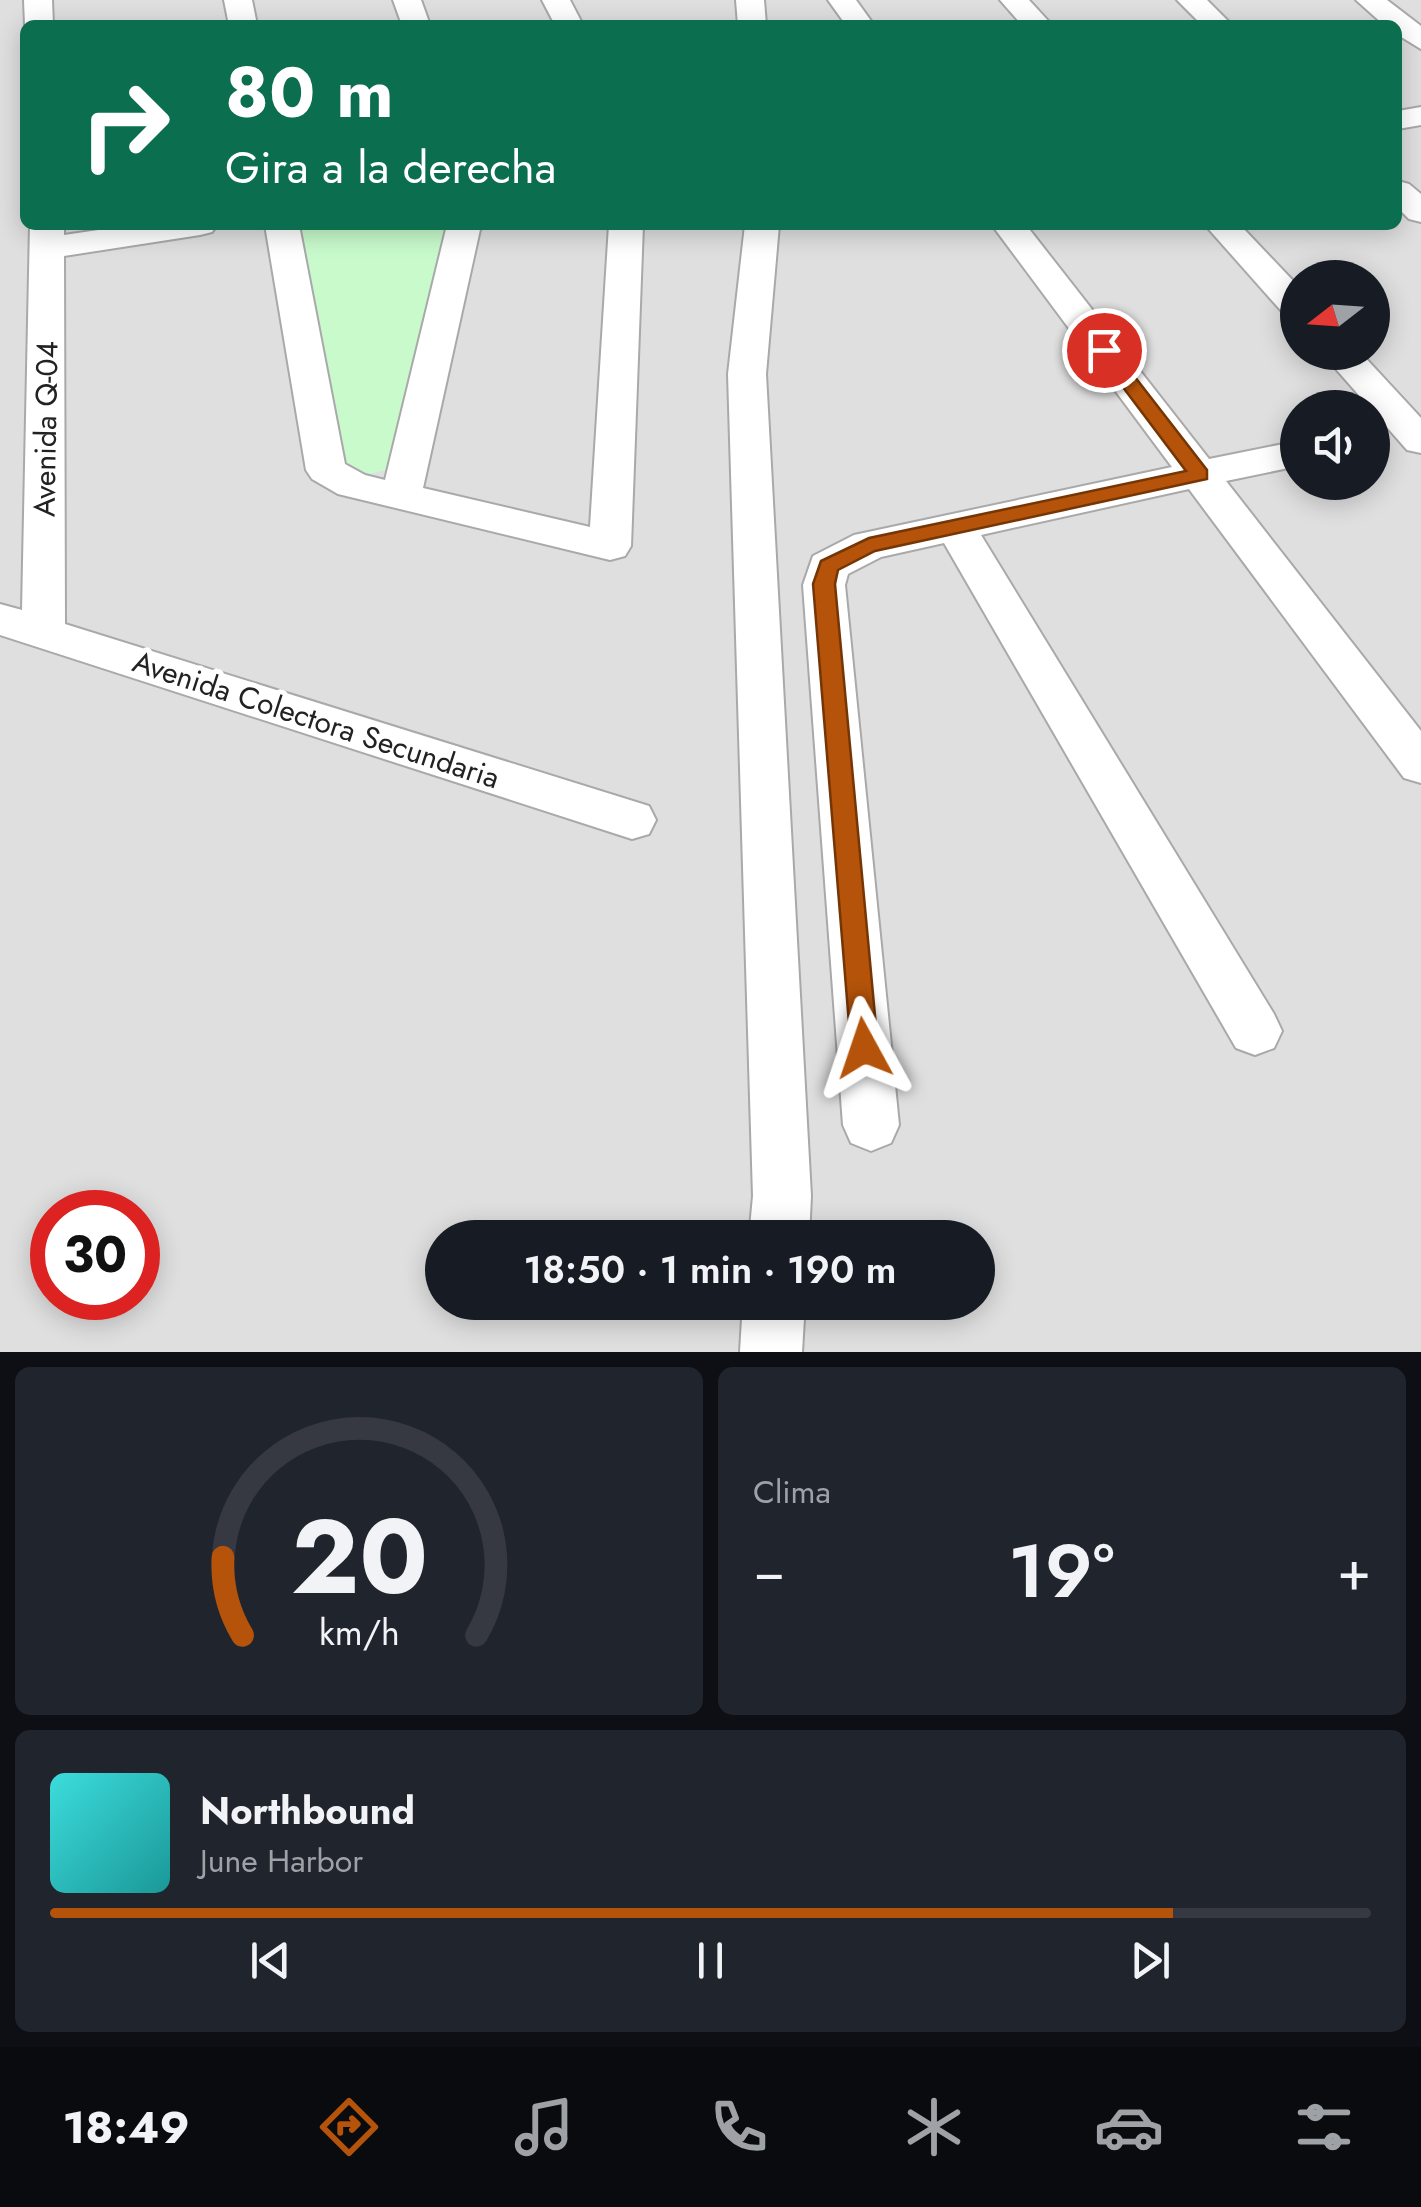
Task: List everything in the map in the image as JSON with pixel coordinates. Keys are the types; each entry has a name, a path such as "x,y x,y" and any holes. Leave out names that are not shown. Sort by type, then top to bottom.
{"street":[{"path":"1014,0 1033,20"},
{"path":"1191,0 1213,20"},
{"path":"1370,0 1396,20"},
{"path":"1402,195 1421,212"},
{"path":"48,237 137,230"},
{"path":"283,230 326,470 352,485 610,546 626,230"},
{"path":"401,496 463,230"},
{"path":"761,230 747,374 772,899 780,1220"},
{"path":"1014,230 1421,765"},
{"path":"1227,230 1280,288"},
{"name":"Avenida Q-04","path":"22,626 48,237"},
{"path":"1355,370 1406,433"},
{"path":"871,1124 824,584 828,566 869,545 1280,457"},
{"path":"956,526 1256,1031"},
{"name":"Avenida Colectora Secundaria","path":"22,626 632,820"},
{"path":"771,1352 773,1320"}],"shaded area":[{"path":"0,0 1421,0 1421,1352 0,1352"}],"green space":[{"path":"294,230 445,230 390,469 369,474 341,464"}],"route":[{"path":"864,1048 824,584 828,566 869,545 1200,474 1104,350"}]}
